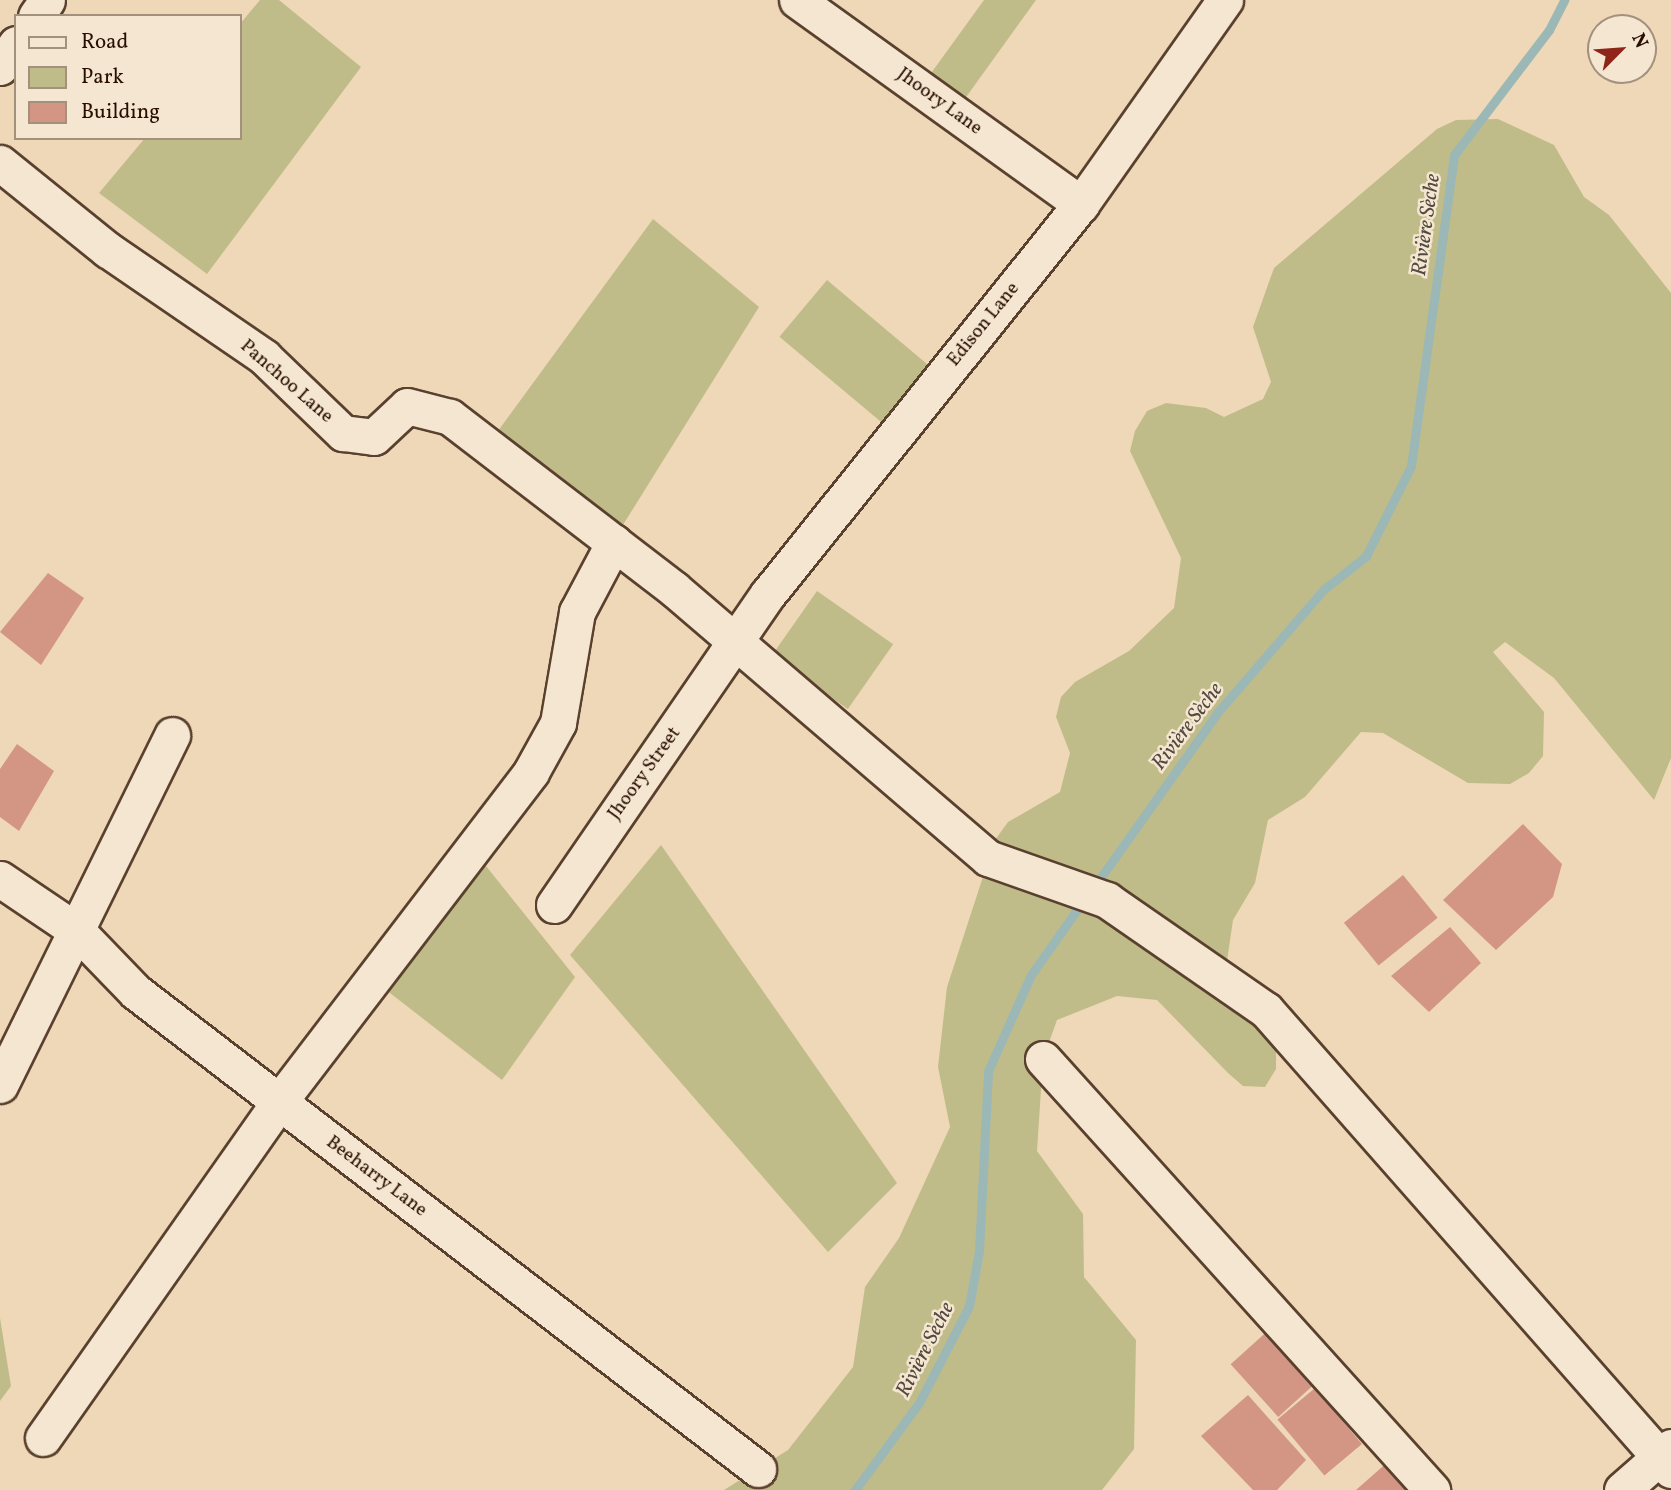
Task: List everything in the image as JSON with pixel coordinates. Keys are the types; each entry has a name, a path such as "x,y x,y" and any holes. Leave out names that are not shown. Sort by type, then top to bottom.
{"street":[{"name":"Jhoory Lane","path":"797,0 1081,204"},
{"name":"Edison Lane","path":"735,643 1081,204 1225,0"},
{"path":"0,66 14,47"},
{"name":"Panchoo Lane","path":"0,163 108,250 264,357 344,433 374,437 407,407 450,417 614,542"},
{"path":"43,1438 279,1102 531,772 558,723 577,612 614,542 988,858 1107,900 1266,1010 1667,1458 1622,1490"},
{"name":"Jhoory Street","path":"554,905 735,643"},
{"path":"0,1085 172,735"},
{"name":"Beeharry Lane","path":"0,879 77,931 136,992 758,1469"},
{"path":"1042,1059 1085,1110 1432,1490"}],"green space":[{"path":"260,0 279,0 361,67 207,274 99,193 143,140 242,140 242,22"},
{"path":"984,0 1036,0 964,100 929,76"},
{"path":"1498,119 1554,145 1584,197 1609,215 1671,293 1671,758 1654,800 1554,678 1505,642 1493,652 1544,712 1543,756 1529,773 1510,784 1468,783 1383,733 1361,732 1305,797 1268,820 1255,883 1233,920 1227,961 1276,1050 1276,1069 1265,1087 1243,1086 1157,1000 1117,996 1057,1020 1043,1059 1037,1151 1083,1214 1084,1277 1136,1340 1134,1449 1102,1490 724,1490 788,1450 853,1367 865,1287 899,1238 950,1127 938,1067 947,987 995,840 1008,822 1060,792 1070,753 1056,717 1061,697 1075,682 1129,651 1174,608 1181,558 1130,451 1135,431 1147,411 1166,403 1206,408 1224,417 1263,399 1271,382 1253,327 1274,268 1437,129 1456,120"},
{"path":"653,219 759,307 621,528 498,431"},
{"path":"827,280 930,366 882,423 779,337"},
{"path":"817,591 893,644 848,709 772,656"},
{"path":"661,845 897,1183 828,1252 570,955"},
{"path":"482,861 575,977 502,1080 381,986"},
{"path":"0,1318 11,1386 0,1401"}],"building":[{"path":"48,573 84,598 41,665 0,632"},
{"path":"17,744 54,771 19,831 0,817 0,769"},
{"path":"1523,824 1562,864 1553,897 1496,950 1443,900"},
{"path":"1403,875 1438,918 1379,966 1344,923"},
{"path":"1450,927 1481,963 1429,1012 1391,976"},
{"path":"1273,1326 1321,1379 1278,1417 1231,1364"},
{"path":"1315,1388 1362,1444 1324,1475 1277,1419"},
{"path":"1248,1395 1306,1460 1277,1490 1253,1490 1201,1436"},
{"path":"1390,1460 1414,1490 1356,1490"}],"waterway":[{"name":"Rivière Sèche","path":"1094,887 1217,713 1323,590 1366,556 1411,466 1454,155 1549,30 1564,0"},
{"name":"Rivière Sèche","path":"855,1490 919,1403 969,1306 979,1251 988,1071 1031,975 1083,901"}]}
